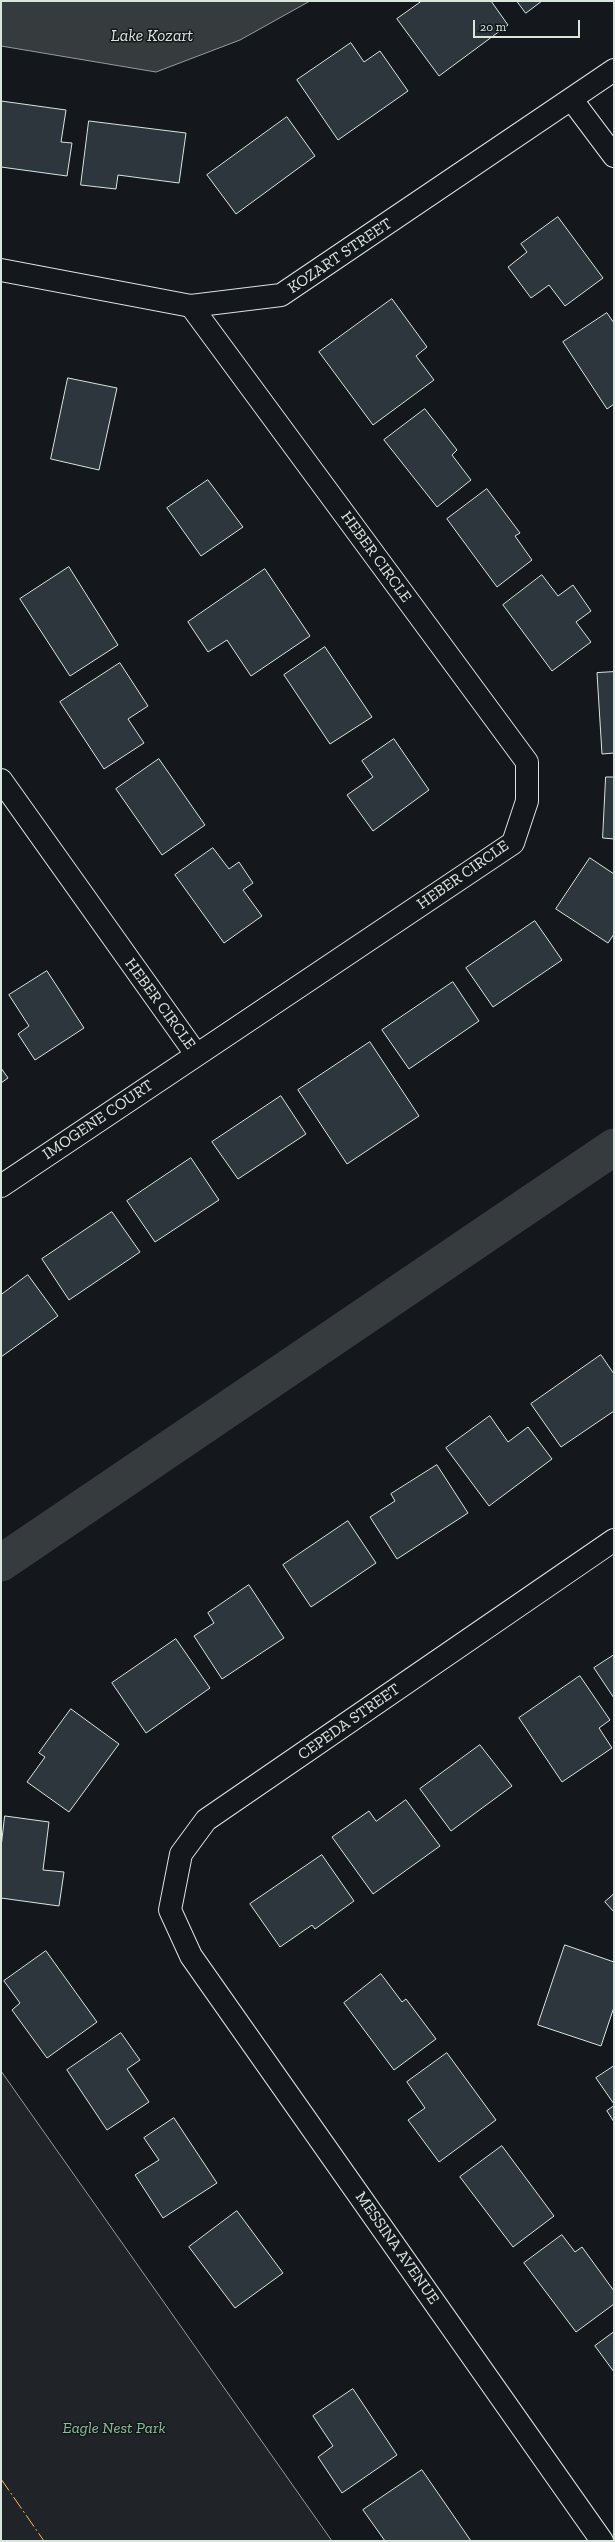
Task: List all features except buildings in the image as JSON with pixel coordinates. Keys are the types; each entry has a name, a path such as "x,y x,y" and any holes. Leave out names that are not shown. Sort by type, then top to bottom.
{"street":[{"name":"KOZART STREET","path":"1,270 191,306 281,295 572,100 614,70"},
{"path":"572,100 614,156"},
{"name":"HEBER CIRCLE","path":"1,780 196,1054 513,843 527,801 527,762 191,306"},
{"name":"IMOGENE COURT","path":"1,1186 196,1054"},
{"name":"CEPEDA STREET","path":"191,1956 170,1910 181,1854 206,1820 614,1540"},
{"name":"MESSINA AVENUE","path":"191,1956 602,2541"}],"green space":[{"name":"Eagle Nest Park","path":"1,2071 332,2541 1,2541"}],"water":[{"name":"Lake Kozart","path":"1,1 310,1 240,40 156,72 1,46"}],"waterway":[{"path":"1,1563 614,1147"}],"power":[{"path":"1,2479 44,2541"}]}
